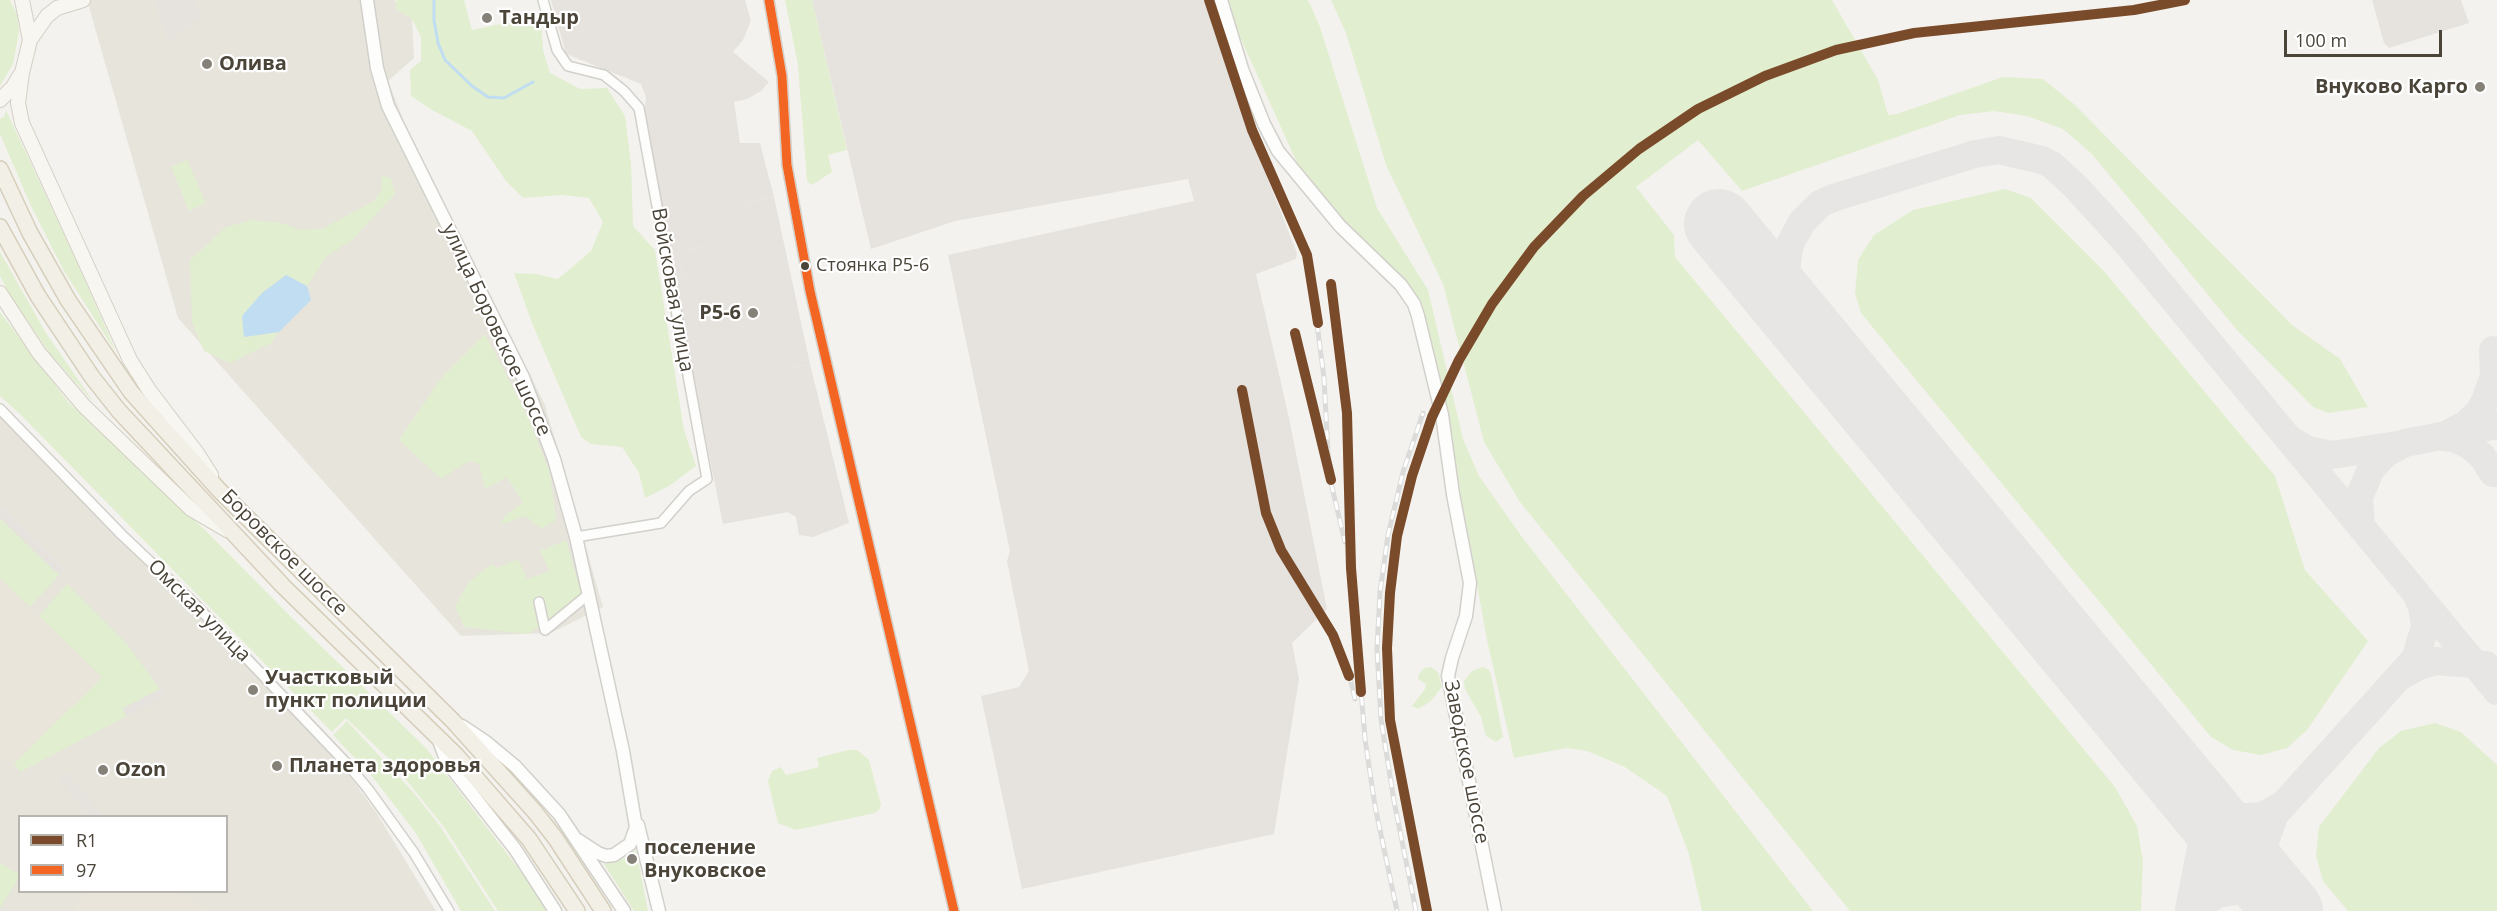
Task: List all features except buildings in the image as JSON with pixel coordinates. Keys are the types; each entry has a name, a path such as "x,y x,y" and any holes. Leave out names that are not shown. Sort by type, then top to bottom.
{"main road":[{"path":"22,0 30,40"},
{"path":"83,0 57,8 47,16 30,40 22,73 18,111 130,360 162,409 197,453 219,490"},
{"path":"0,100 13,87 22,73"},
{"name":"Боровское шоссе","path":"0,169 30,233 87,330 131,392 219,490 453,721 535,812 556,839 603,911"},
{"name":"Боровское шоссе","path":"0,227 38,296 92,377 128,421 231,532 335,638 438,736 520,828 556,876 577,911"},
{"path":"0,293 39,353 84,406 191,509 231,532"}],"street":[{"name":"улица Боровское шоссе","path":"367,0 377,68 388,106 523,377 550,449 576,537 634,808"},
{"name":"Войсковая улица","path":"543,0 557,50 568,66 604,75 624,91 639,108 707,478 689,491 661,523 576,537"},
{"path":"768,0 782,76 787,165 810,291 954,911"},
{"name":"Заводское шоссе","path":"1221,0 1242,69 1264,124 1278,151 1340,226 1401,285 1418,316 1442,415 1453,494 1470,583 1466,616 1448,676 1495,911"},
{"name":"Омская улица","path":"0,409 122,535 193,602 343,760 368,789 414,854 449,911"},
{"path":"539,602 545,630 589,594"},
{"path":"453,721 486,742 527,778 559,814 578,840 624,911"},
{"path":"438,736 452,769 511,843 555,911"},
{"path":"578,840 606,856 623,850 635,834 634,808"},
{"path":"634,808 659,911"}],"shaded area":[{"path":"87,0 394,0 412,19 414,58 388,81 406,126 545,405 603,607 551,633 461,636 178,318"},
{"path":"196,0 202,17 168,41 155,1"},
{"path":"551,0 745,0 751,21 743,40 733,52 769,82 761,91 747,99 734,102 740,143 760,143 774,197 743,203 750,237 677,252 683,279 700,275 776,347 780,370 810,364 849,523 813,537 799,535 796,517 788,512 723,524 644,123 646,97 641,84 566,54"},
{"path":"812,0 1207,0 1246,124 1297,253 1296,259 1256,274 1289,418 1327,609 1292,643 1299,679 1274,834 1022,889 981,696 1019,687 1029,671 1007,561 1010,551 948,255 1194,201 1188,179 955,221 871,249"},
{"path":"2372,0 2461,0 2469,23 2389,48 2384,43"},
{"name":"Р5-6","path":"774,197 810,364 780,370 775,347 717,359 700,276 683,279 677,252 749,237 743,203"},
{"path":"0,414 229,643 338,760 376,812 436,911 0,911"},
{"path":"0,505 65,568 59,575 0,518"},
{"path":"0,578 102,677 14,764 0,756"},
{"path":"160,689 165,697 127,716 122,709"},
{"path":"66,772 102,815 89,815 59,778"},
{"path":"83,893 180,893 209,911 74,911"}],"green space":[{"path":"0,0 10,0 17,15 19,31 13,64 0,86"},
{"path":"396,0 464,0 472,30 534,17 541,19 543,50 550,73 580,89 607,88 625,116 631,164 633,226 655,250 684,430 696,466 669,486 645,498 639,473 622,447 591,444 581,437 532,323 514,273 536,274 558,279 591,251 603,222 589,198 562,195 523,198 506,181 472,131 411,96 410,70 421,61 421,37 412,19 395,8"},
{"path":"785,0 812,0 847,150 828,155 832,172 812,185 807,181 798,65"},
{"path":"1228,0 1307,0 1310,4 1320,27 1377,208 1428,290 1463,439 1479,476 1522,537 1813,911 1702,911 1689,854 1667,796 1625,767 1587,751 1567,748 1514,758 1487,640 1447,418 1418,306 1299,167 1240,37"},
{"path":"1331,0 1832,0 1878,80 1888,115 1897,114 2003,77 2043,79 2075,105 2292,325 2340,359 2368,407 2328,413 2313,407 2237,330 2092,154 2063,129 2027,116 1994,111 1960,115 1742,191 1698,140 1636,187 1674,235 1675,257 2115,787 2137,826 2143,861 2141,911 1850,911 1520,502 1484,442 1443,284 1386,165 1346,33"},
{"path":"6,110 116,352 64,271 31,206 0,134 0,119 4,117"},
{"path":"187,160 206,203 189,211 171,167"},
{"path":"382,176 391,178 395,194 351,241 327,256 307,286 286,275 262,293 243,316 245,337 279,332 271,343 230,363 204,351 192,323 190,260 226,227 253,220 281,223 301,230 324,228 374,201 381,191"},
{"path":"2005,189 2031,198 2103,270 2275,476 2305,570 2368,641 2307,730 2287,748 2261,755 2233,750 2211,737 1861,313 1855,293 1858,260 1874,235 1913,210"},
{"path":"0,252 46,333 95,404 51,355 12,299 0,276"},
{"path":"0,312 68,402 206,531 426,748 534,889 547,911 498,911 444,827 391,761 346,718 332,732 0,396"},
{"path":"485,334 528,417 550,473 556,520 541,529 526,516 500,525 505,516 523,502 507,477 485,489 479,464 469,461 441,479 399,440 442,377"},
{"path":"0,518 59,575 30,607 0,578"},
{"path":"566,540 582,596 528,634 464,627 455,606 469,582 492,564 497,568 518,559 527,579 550,571 540,551"},
{"path":"67,584 127,644 160,689 123,709 127,716 20,772 14,764 102,677 39,616"},
{"path":"1431,667 1438,672 1442,687 1430,702 1418,709 1412,706 1425,689 1426,684 1418,679 1419,674 1424,668"},
{"path":"1483,667 1489,670 1492,679 1503,737 1496,742 1486,736 1481,717 1465,689 1464,681 1472,671"},
{"path":"347,721 413,792 440,826 495,911 461,911 415,832 371,775 333,735"},
{"path":"2435,723 2461,732 2497,765 2497,911 2348,911 2323,881 2316,856 2319,827 2379,748 2401,731"},
{"path":"857,750 869,760 881,805 879,810 875,813 796,830 778,823 768,781 772,771 781,767 786,775 819,767 817,758"},
{"path":"636,850 648,911 634,911 604,864 621,860"},
{"path":"0,863 18,874 18,880 0,908"}],"water":[{"path":"286,275 307,286 311,300 279,332 244,337 242,316 262,293"}],"waterway":[{"path":"434,0 434,20 438,43 445,60 472,86 488,97 504,98 533,82"}],"taxiway":[{"path":"1803,324 1789,295 1786,271 1788,255 1790,244 1802,222 1820,204 1975,154 1999,150 2042,160 2052,165 2076,187 2126,242 2497,691"},
{"path":"2493,350 2494,376 2479,412 2465,425 2442,437 2454,438 2470,446 2482,456 2493,473"},
{"path":"2361,527 2359,497 2371,469 2386,453 2405,443 2497,425"},
{"path":"2292,441 2308,450 2332,455 2397,445"},
{"path":"2192,911 2211,885 2415,659 2425,627 2418,598"},
{"path":"2401,676 2419,666 2436,661 2486,665"},
{"path":"2199,803 2214,811 2238,818 2262,816 2281,806"},
{"path":"2189,909 2203,829 2199,803"},
{"path":"2273,819 2265,842 2266,869 2269,882 2284,906"},
{"path":"2198,906 2218,894 2242,890 2253,891 2284,906"}],"runway":[{"path":"1719,224 2288,911"}],"railway":[{"path":"1209,0 1252,130 1298,232 1310,269 1324,378 1329,473"},
{"path":"1331,284 1347,413 1351,568 1365,739 1375,806 1397,911"},
{"path":"1295,333 1322,442"},
{"path":"1242,390 1266,513 1281,550 1333,635 1349,674 1355,699"},
{"path":"1416,911 1394,801 1381,719 1377,649 1380,592 1388,535 1403,472 1423,413"},
{"path":"1327,466 1345,542"}],"transit line":[{"name":"97","path":"769,0 782,76 787,165 810,291 954,911"},
{"name":"R1","path":"1209,0 1252,130 1307,255 1318,323"},
{"name":"R1","path":"1427,911 1390,720 1387,648 1390,593 1397,536 1412,476 1432,417 1459,360 1492,304 1534,247 1583,196 1639,149 1698,109 1765,76 1836,50 1914,33 2134,10 2185,0"},
{"name":"R1","path":"1331,284 1347,413 1351,568 1361,692"},
{"name":"R1","path":"1295,333 1331,480"},
{"name":"R1","path":"1242,390 1266,513 1281,550 1333,635 1349,676"}],"place":[{"name":"Тандыр","path":"487,18"},
{"name":"Олива","path":"207,64"},
{"name":"Внуково Карго","path":"2480,87"},
{"name":"Стоянка Р5-6","path":"805,266"},
{"name":"Р5-6","path":"753,313"},
{"name":"Участковый пункт полиции","path":"253,690"},
{"name":"Планета здоровья","path":"277,766"},
{"name":"Ozon","path":"103,770"},
{"name":"поселение Внуковское","path":"632,859"}]}
